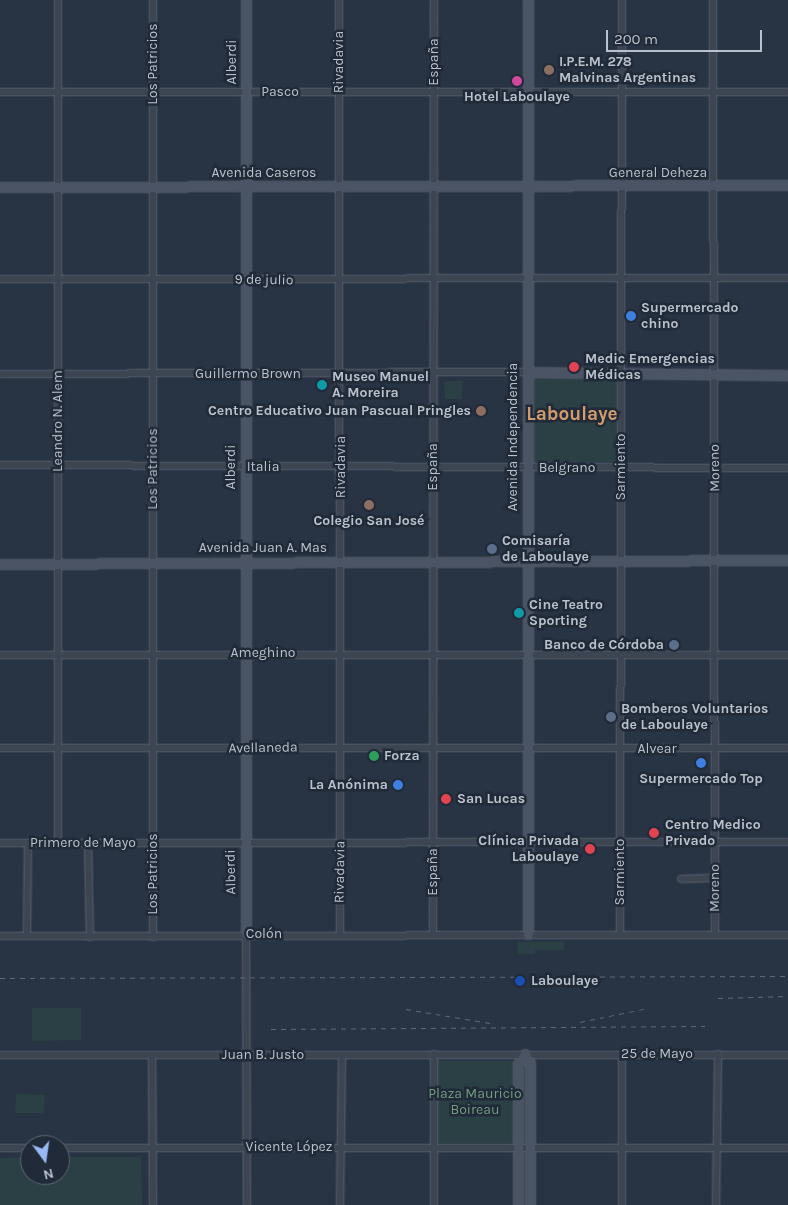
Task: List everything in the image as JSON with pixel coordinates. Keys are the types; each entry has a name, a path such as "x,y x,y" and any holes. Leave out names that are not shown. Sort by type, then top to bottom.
{"main road":[{"name":"Alberdi","path":"246,0 244,467 246,934"},
{"name":"Avenida Independencia","path":"528,0 529,278 526,560 526,844 528,934"},
{"name":"General Deheza","path":"528,187 788,185"},
{"name":"Avenida Caseros","path":"0,187 528,187"},
{"path":"527,372 788,375"},
{"name":"Avenida Juan A. Mas","path":"0,564 434,560 788,560"},
{"path":"518,1205 518,1064 525,1054 530,1063 530,1205"}],"street":[{"name":"Leandro N. Alem","path":"58,0 58,843"},
{"name":"Los Patricios","path":"153,0 153,937"},
{"name":"Rivadavia","path":"339,0 338,187 342,653 340,935"},
{"name":"España","path":"433,934 434,0"},
{"name":"Sarmiento","path":"620,935 622,0"},
{"name":"Moreno","path":"713,0 716,560 714,655 715,936"},
{"name":"Pasco","path":"0,92 788,92"},
{"name":"9 de julio","path":"0,279 788,278"},
{"name":"Guillermo Brown","path":"0,374 434,374 527,372"},
{"name":"Italia","path":"0,465 153,468 341,466 527,468"},
{"name":"Belgrano","path":"527,468 788,468"},
{"name":"Ameghino","path":"0,655 342,653 788,655"},
{"name":"Avellaneda","path":"0,748 527,748"},
{"name":"Alvear","path":"527,748 620,750 788,748"},
{"name":"Primero de Mayo","path":"0,843 245,841 526,844 788,842"},
{"path":"88,842 90,938"},
{"path":"27,936 28,843"},
{"path":"681,879 715,878"},
{"name":"Colón","path":"0,936 90,938 246,934 788,935"},
{"path":"246,934 247,1205"},
{"path":"340,1205 339,1146 342,1054"},
{"path":"434,1054 434,1205"},
{"name":"Juan B. Justo","path":"0,1055 525,1054"},
{"name":"25 de Mayo","path":"525,1054 788,1055"},
{"path":"716,1205 718,1054"},
{"path":"152,1055 153,1205"},
{"path":"622,1055 622,1205"},
{"name":"Vicente López","path":"70,1148 152,1149 339,1146 788,1148"},
{"path":"0,1148 20,1148"}],"green space":[{"path":"534,379 617,379 616,462 534,462"},
{"path":"444,381 462,381 462,399 445,399"},
{"path":"517,942 564,942 564,950 535,950 535,954 518,954"},
{"path":"32,1008 81,1008 81,1040 32,1041"},
{"name":"Plaza Mauricio Boireau","path":"436,1061 514,1061 514,1143 436,1143"},
{"path":"16,1094 45,1095 44,1113 15,1113"},
{"path":"20,1157 20,1185 70,1185 70,1157 141,1157 142,1205 0,1205 0,1158"}],"railway":[{"path":"0,978 788,976"},
{"path":"718,998 788,996"},
{"path":"580,1022 648,1008"},
{"path":"406,1009 490,1023"},
{"path":"271,1029 705,1026"}],"place":[{"name":"I.P.E.M. 278 Malvinas Argentinas","path":"549,70"},
{"name":"Hotel Laboulaye","path":"517,81"},
{"name":"Supermercado chino","path":"631,316"},
{"name":"Medic Emergencias Médicas","path":"574,367"},
{"name":"Museo Manuel A. Moreira","path":"322,385"},
{"name":"Centro Educativo Juan Pascual Pringles","path":"481,411"},
{"name":"Colegio San José","path":"369,505"},
{"name":"Comisaría de Laboulaye","path":"492,549"},
{"name":"Cine Teatro Sporting","path":"519,613"},
{"name":"Banco de Córdoba","path":"674,645"},
{"name":"Bomberos Voluntarios de Laboulaye","path":"611,717"},
{"name":"Forza","path":"374,756"},
{"name":"Supermercado Top","path":"701,763"},
{"name":"La Anónima","path":"398,785"},
{"name":"San Lucas","path":"446,799"},
{"name":"Centro Medico Privado","path":"654,833"},
{"name":"Clínica Privada Laboulaye","path":"590,849"},
{"name":"Laboulaye","path":"520,981"}],"district":[{"name":"Laboulaye","path":"572,415"}]}
